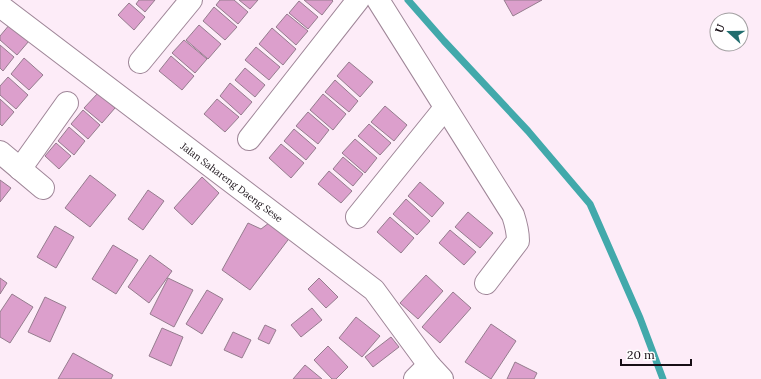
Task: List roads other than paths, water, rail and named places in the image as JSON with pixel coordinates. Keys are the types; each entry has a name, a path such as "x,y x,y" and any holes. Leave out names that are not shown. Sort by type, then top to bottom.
{"street":[{"path":"0,6 5,0"},
{"path":"140,62 191,0"},
{"path":"249,139 358,0"},
{"path":"378,0 513,215 518,233 518,241 486,283"},
{"name":"Jalan Sahareng Daeng Sese","path":"0,6 374,290 429,374"},
{"path":"20,169 67,103"},
{"path":"357,217 445,108"},
{"path":"0,152 43,188"}],"waterway":[{"path":"408,0 528,131 590,204 640,318 663,379"}]}
